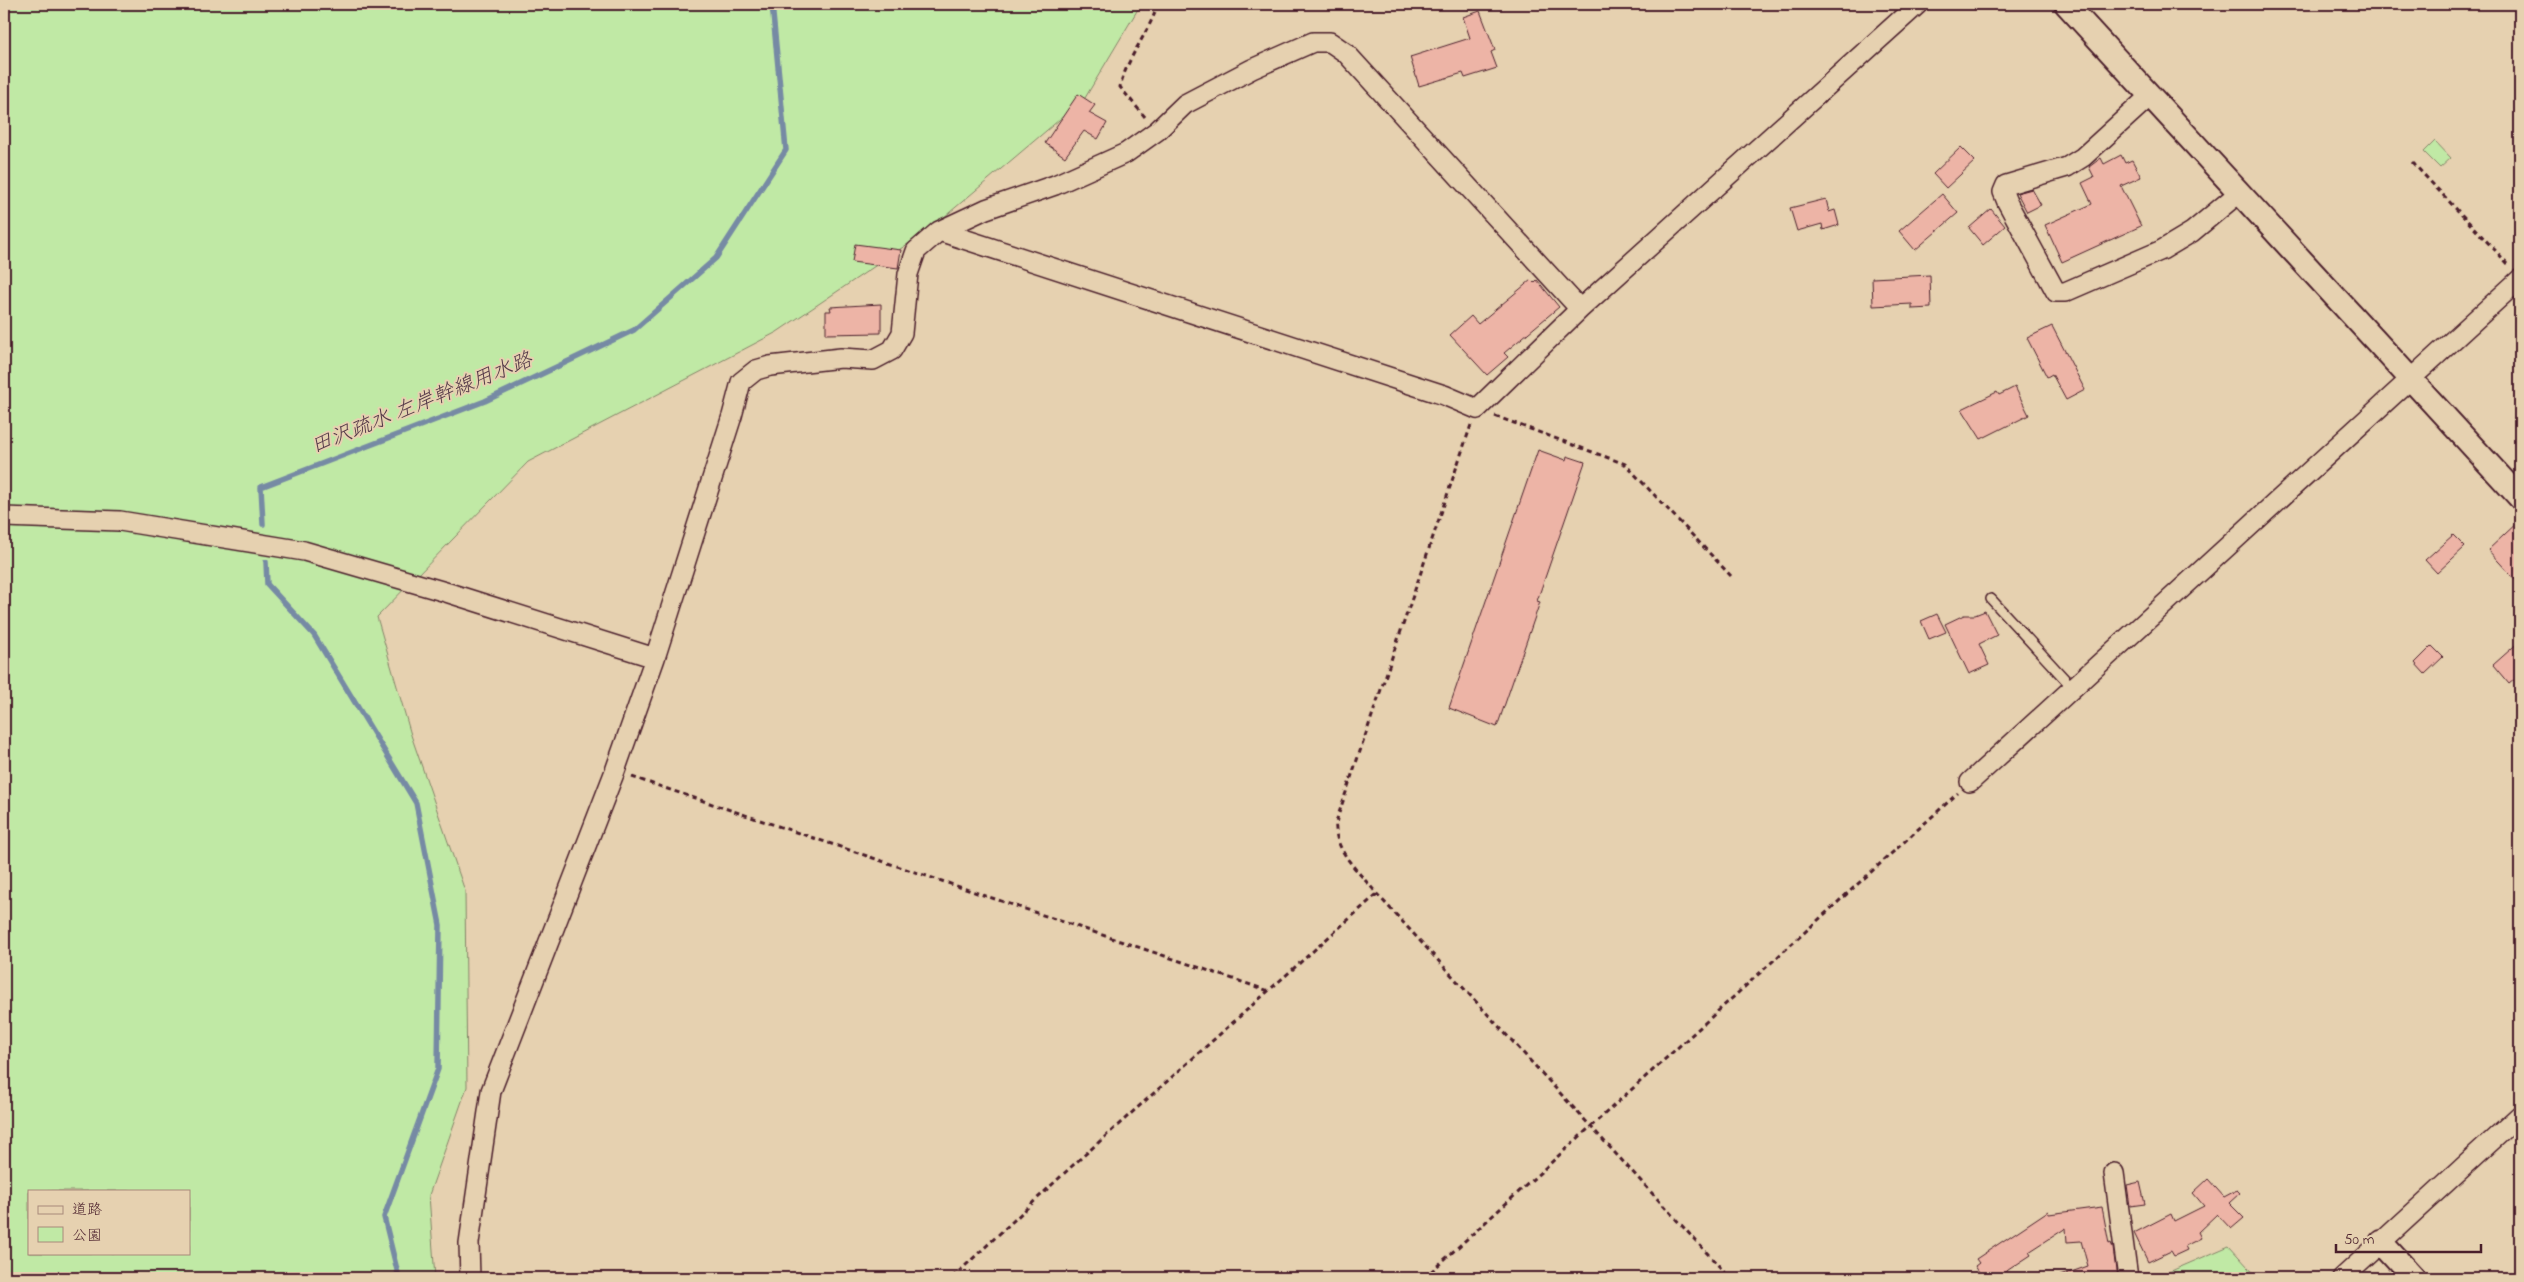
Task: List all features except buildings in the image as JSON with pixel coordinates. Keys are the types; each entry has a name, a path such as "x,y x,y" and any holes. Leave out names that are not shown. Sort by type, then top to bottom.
{"street":[{"path":"939,231 1444,396 1476,409 1580,309 1918,4"},
{"path":"2066,4 2520,498"},
{"path":"470,1278 469,1243 491,1091 615,771 655,658 732,416 741,382 756,370 770,366 841,358 873,360 892,350 902,333 908,274 916,251 939,231 986,209 1055,184 1126,153 1157,131 1185,104 1252,69 1313,42 1330,42 1346,53 1580,309"},
{"path":"2151,95 2083,157 2067,167 2006,185 2003,192 2007,202 2056,292 2065,292 2162,250 2192,232 2240,192"},
{"path":"1970,782 2411,378 2517,274"},
{"path":"4,517 120,521 304,551 449,593 655,658"},
{"path":"2342,1278 2520,1115"},
{"path":"2114,1173 2128,1278"},
{"path":"2381,1242 2414,1278"}],"lane":[{"path":"1991,599 2073,688"}],"path":[{"path":"1157,131 1120,87 1124,70 1153,18 1158,4"},
{"path":"2412,162 2517,274"},
{"path":"1730,1278 1377,894 1345,854 1339,842 1336,828 1476,409 1625,464 1731,576"},
{"path":"615,771 1269,990"},
{"path":"1424,1278 1590,1125 1970,782"},
{"path":"952,1278 1071,1167 1377,894"}],"green space":[{"path":"4,4 1141,4 1085,98 930,229 777,332 528,462 377,617 411,735 465,891 467,1087 429,1195 435,1278 4,1278"},
{"path":"2435,141 2451,158 2440,168 2424,152"},
{"path":"2229,1246 2258,1278 2155,1278"}],"waterway":[{"name":"田沢疏水 左岸幹線用水路","path":"263,524 261,487 485,401 634,330 716,258 786,150 772,4"},
{"name":"田沢疏水 左岸幹線用水路","path":"266,562 267,584 314,635 416,803 440,925 438,1069 384,1217 399,1278"}]}
